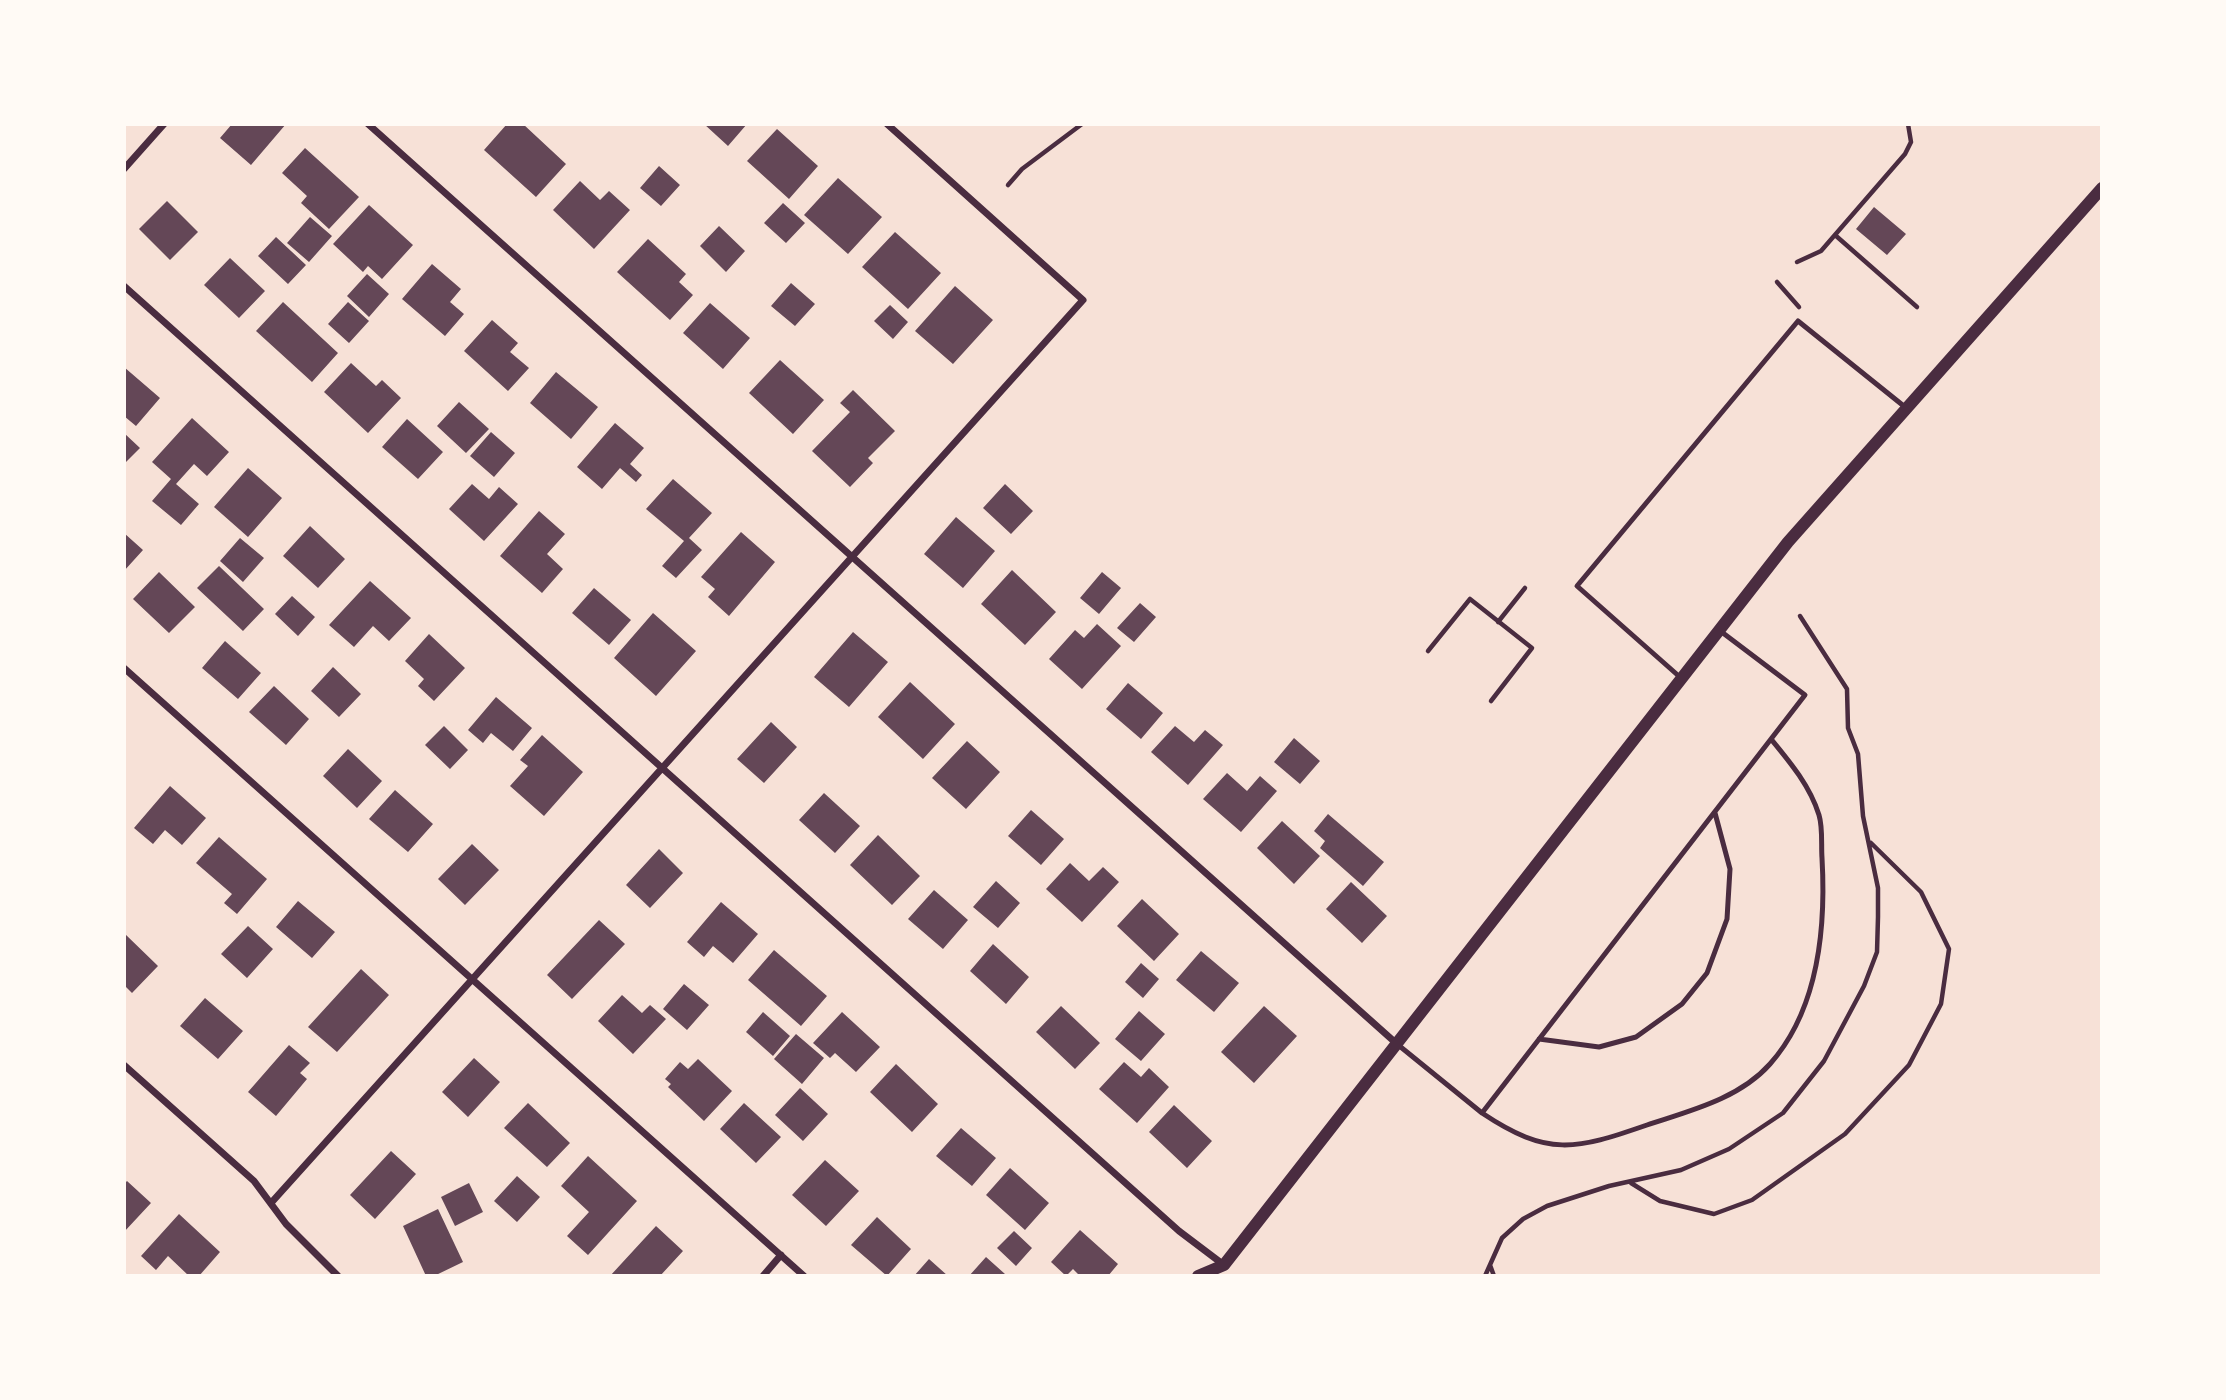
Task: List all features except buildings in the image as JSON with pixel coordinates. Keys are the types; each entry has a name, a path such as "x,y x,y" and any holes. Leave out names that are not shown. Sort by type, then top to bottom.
{"street":[{"path":"124,169 164,124"},
{"path":"368,124 1397,1044"},
{"path":"271,1203 1083,300 887,124"},
{"path":"1198,1276 1223,1270 1796,533 2102,188"},
{"path":"124,286 1223,1270"},
{"path":"124,668 804,1276"},
{"path":"124,1065 254,1181 286,1224 338,1276"},
{"path":"763,1276 781,1255"}],"lane":[{"path":"1681,678 1577,586 1798,320 1906,407"},
{"path":"1482,1113 1805,695 1718,630"},
{"path":"1397,1044 1482,1113 1515,1135 1561,1147 1616,1136 1699,1108 1740,1089 1768,1066 1791,1037 1808,997 1819,948 1823,876 1820,817 1799,774 1772,739"},
{"path":"1539,1039 1599,1047 1636,1037 1682,1004 1707,973 1727,919 1730,869 1715,813"}],"path":[{"path":"1008,185 1022,169 1082,124"},
{"path":"1797,262 1821,251 1905,154 1911,142 1908,124"},
{"path":"1835,235 1917,307"},
{"path":"1777,282 1799,304 1798,320"},
{"path":"1498,622 1525,588"},
{"path":"1428,651 1470,599 1532,648 1491,701"},
{"path":"1485,1276 1502,1238 1523,1219 1547,1206 1681,1170 1729,1149 1783,1113 1824,1061 1859,996 1877,952 1878,888 1863,816 1858,754 1848,728 1847,689 1800,616"},
{"path":"1630,1182 1660,1201 1714,1214 1752,1200 1845,1134 1909,1065 1941,1004 1949,949 1920,892 1869,841"},
{"path":"1490,1264 1494,1276"}]}
